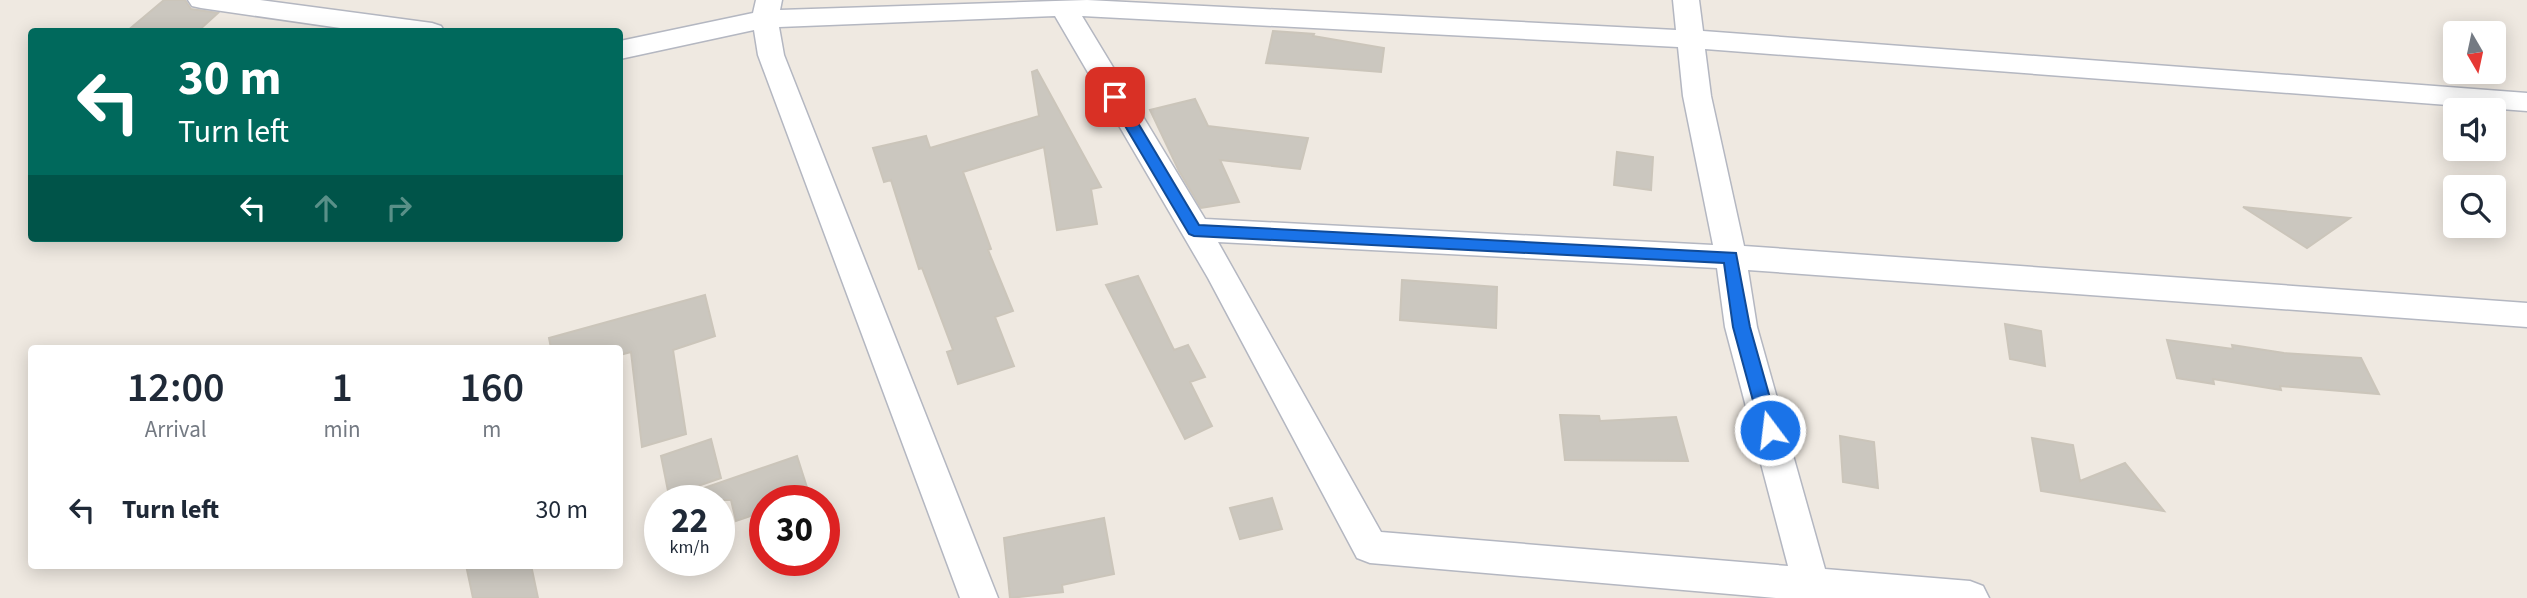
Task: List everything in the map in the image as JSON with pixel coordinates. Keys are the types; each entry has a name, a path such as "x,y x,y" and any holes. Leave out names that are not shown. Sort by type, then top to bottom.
{"street":[{"path":"201,0 403,28"},
{"path":"1686,0 1697,96 1731,257 1741,327 1814,592"},
{"path":"1063,7 1194,230 1370,547 1814,592 1969,598"},
{"path":"623,49 767,9 1063,7 1690,39 2527,102"},
{"path":"767,9 771,55 979,598"},
{"path":"1194,230 1731,257 2527,315"}],"building":[{"path":"164,0 185,0 191,9 218,13 201,28 131,28"},
{"path":"1273,31 1314,34 1313,36 1384,48 1381,72 1266,63"},
{"path":"1037,70 1101,187 1091,189 1097,224 1057,230 1044,147 963,172 991,249 988,250 1013,311 995,317 1014,366 958,384 947,352 953,350 922,268 919,269 891,180 884,182 873,148 926,136 930,148 1039,116 1032,72"},
{"path":"1195,99 1208,126 1308,138 1300,169 1220,160 1239,202 1201,208 1179,171 1150,110"},
{"path":"1617,152 1653,157 1651,190 1614,185"},
{"path":"2243,207 2350,218 2307,248"},
{"path":"1138,276 1174,350 1188,345 1205,377 1190,382 1212,426 1185,439 1106,285"},
{"path":"1402,280 1497,287 1496,328 1400,320"},
{"path":"705,295 715,336 673,350 686,434 642,447 631,352 623,354 623,345 550,345 549,338"},
{"path":"2005,324 2041,331 2045,366 2010,359"},
{"path":"2167,340 2233,349 2232,345 2284,353 2361,358 2379,394 2280,386 2281,390 2213,379 2214,384 2177,378"},
{"path":"1560,415 1599,416 1600,421 1676,417 1688,461 1565,460"},
{"path":"1840,436 1874,442 1878,488 1843,482"},
{"path":"2032,438 2073,445 2080,481 2125,463 2164,511 2041,491"},
{"path":"711,439 721,478 701,485 667,485 661,456"},
{"path":"797,456 806,485 749,485 749,517 736,521 735,485 713,485"},
{"path":"1272,498 1282,529 1240,539 1230,508"},
{"path":"1104,518 1114,574 1062,585 1063,592 1010,598 1004,538"},
{"path":"467,569 532,569 538,598 473,598"}],"route":[{"path":"1115,97 1194,230 1731,257 1741,327 1770,430"}]}
